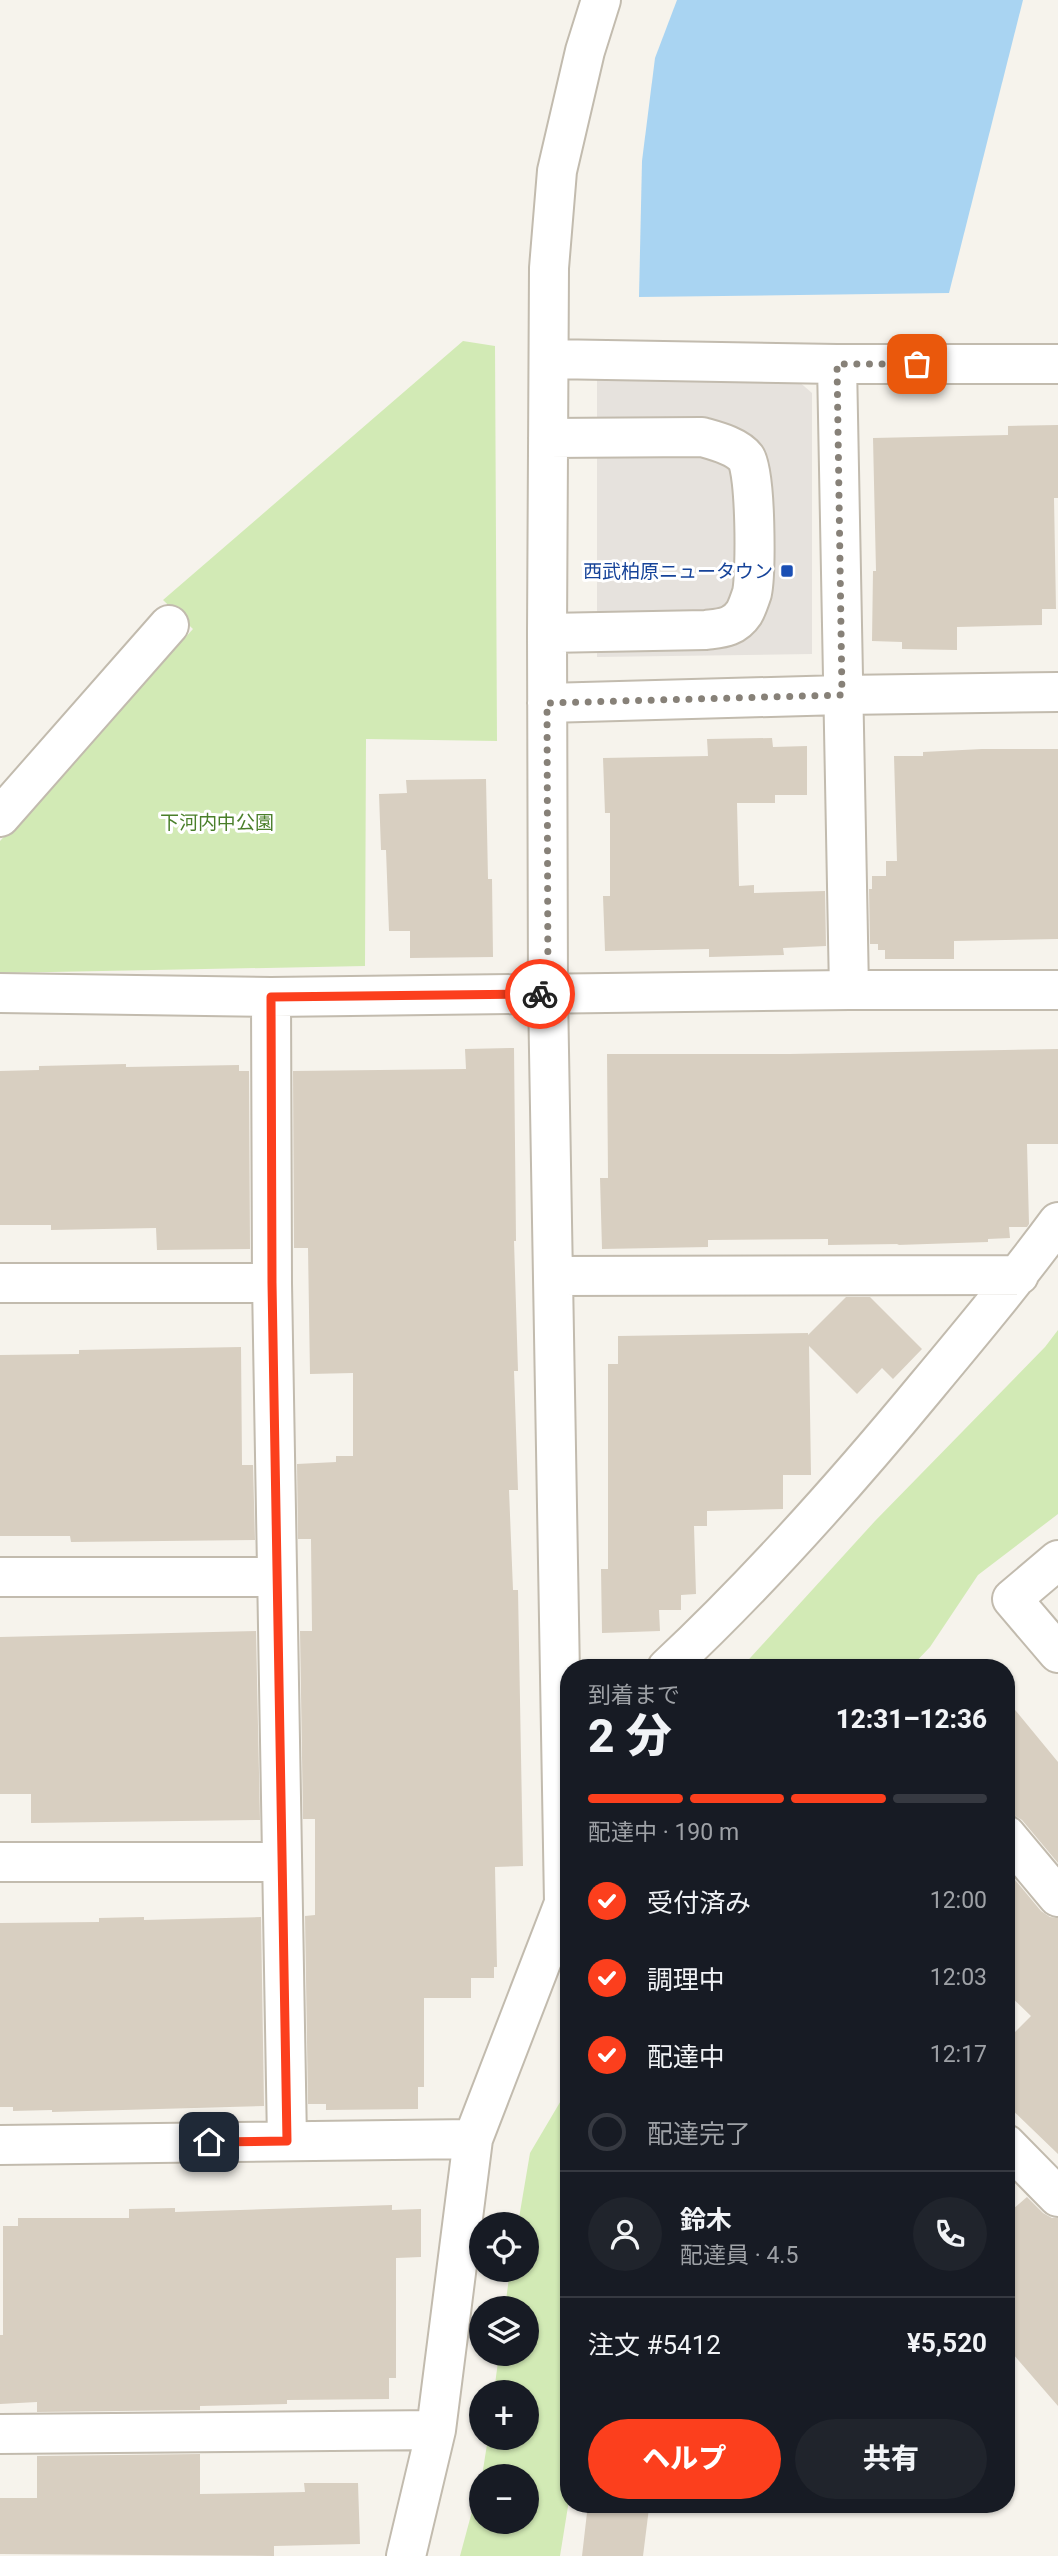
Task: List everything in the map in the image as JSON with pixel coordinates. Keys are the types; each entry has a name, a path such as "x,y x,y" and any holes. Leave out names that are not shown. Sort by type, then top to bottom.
{"street":[{"path":"563,1659 548,994 550,268 557,170 585,51 601,0"},
{"path":"549,359 837,364 1056,355"},
{"path":"837,364 849,990"},
{"path":"547,633 706,630 731,626 744,613 752,593 753,572 752,477 746,457 723,443 702,437 548,438"},
{"path":"0,817 169,625"},
{"path":"547,703 1058,692"},
{"path":"0,993 271,997 1058,990"},
{"path":"271,997 276,1577 287,2141"},
{"path":"677,1659 852,1476 1019,1275 1058,1222"},
{"path":"554,1276 1019,1275"},
{"path":"0,1283 272,1283"},
{"path":"1058,1560 1012,1599 1058,1653"},
{"path":"0,1577 276,1577"},
{"path":"1015,1846 1058,1896"},
{"path":"0,1862 281,1862"},
{"path":"406,2556 436,2430 473,2139 560,1913"},
{"path":"0,2145 473,2139"},
{"path":"1015,2153 1058,2197"},
{"path":"0,2434 436,2430"}],"shaded area":[{"path":"597,379 797,380 812,393 812,654 597,657"}],"green space":[{"name":"下河内中公園","path":"463,341 495,346 497,741 366,739 365,966 0,973 0,841 193,629 163,600"},
{"path":"1058,1330 1058,1514 978,1575 930,1647 919,1659 749,1659 875,1521 1045,1347"},
{"path":"560,2102 560,2513 567,2513 560,2556 460,2556 469,2523 469,2534 539,2534 539,2464 484,2464 486,2450 539,2450 539,2380 496,2380 497,2366 539,2366 539,2296 507,2296 508,2282 539,2282 539,2212 520,2212 530,2153"}],"water":[{"path":"677,0 1023,0 949,293 639,297 642,161 655,58"}],"building":[{"path":"1058,425 1058,498 1054,498 1056,609 1042,609 1042,625 957,627 957,650 902,649 902,642 872,641 873,571 876,571 873,438 1008,435 1008,426"},
{"path":"772,738 773,747 807,746 807,795 775,795 775,803 737,803 739,886 754,885 754,893 825,891 826,946 783,948 784,955 709,957 709,949 605,951 603,896 610,896 610,813 605,813 603,758 708,756 707,739"},
{"path":"1058,749 1058,939 954,941 954,959 885,959 885,950 878,950 878,944 870,944 869,889 872,889 872,876 886,876 886,861 897,861 894,756 923,756 923,752"},
{"path":"486,779 493,957 410,958 410,931 389,931 386,850 381,850 379,794 407,793 406,780"},
{"path":"514,1048 514,1241 518,1371 514,1371 518,1490 509,1490 513,1590 518,1590 523,1866 495,1867 497,1967 494,1967 494,1978 471,1978 471,1998 424,1998 424,2087 418,2087 418,2109 326,2110 326,2104 308,2104 305,1916 315,1915 315,1819 303,1819 300,1631 312,1631 311,1539 298,1539 297,1464 336,1462 336,1456 353,1456 353,1373 310,1374 308,1248 294,1248 293,1071 466,1069 465,1049"},
{"path":"1058,1049 1058,1144 1027,1144 1029,1224 1027,1227 1009,1227 1010,1238 988,1239 988,1242 897,1245 899,1244 828,1245 828,1239 708,1240 708,1247 602,1249 600,1178 608,1178 607,1054"},
{"path":"126,1064 126,1067 239,1065 239,1071 249,1071 250,1249 157,1250 156,1228 51,1230 51,1225 0,1225 0,1071 39,1070 39,1066"},
{"path":"846,1297 870,1297 922,1349 893,1379 882,1368 857,1394 809,1346 811,1475 783,1475 783,1509 707,1511 707,1526 694,1526 696,1594 681,1595 681,1610 659,1610 660,1631 602,1633 601,1569 608,1569 608,1364 618,1364 618,1336 808,1335"},
{"path":"241,1347 242,1465 253,1465 255,1540 71,1542 70,1536 0,1536 0,1355 79,1354 79,1350"},
{"path":"256,1631 260,1820 31,1823 31,1794 0,1794 0,1637"},
{"path":"1015,1710 1058,1762 1058,1863 1022,1820 1015,1816"},
{"path":"1015,1880 1041,1911 1050,1917 1058,1918 1058,2154 1015,2113 1015,2032 1031,2016 1015,2001"},
{"path":"144,1917 144,1920 261,1917 264,2106 52,2112 13,2111 13,2107 0,2107 0,1923 99,1922 99,1918"},
{"path":"1027,2197 1043,2213 1058,2218 1058,2406 1015,2356 1015,2207"},
{"path":"392,2205 392,2210 421,2209 421,2257 396,2258 396,2378 389,2378 389,2399 287,2400 287,2404 200,2406 200,2410 37,2412 37,2402 0,2404 3,2226 18,2226 18,2218 129,2218 129,2209 175,2208 175,2212"},
{"path":"200,2454 200,2494 305,2492 304,2483 358,2483 360,2544 274,2546 274,2556 0,2554 0,2498 37,2498 37,2456"},
{"path":"587,2513 648,2513 643,2556 582,2556"}],"way so far":[{"path":"540,994 548,994 547,703 842,695 837,364 917,364"}],"place":[{"name":"西武柏原ニュータウン","path":"787,571"}],"route":[{"path":"209,2142 287,2141 272,1283 271,997 540,994"}]}
